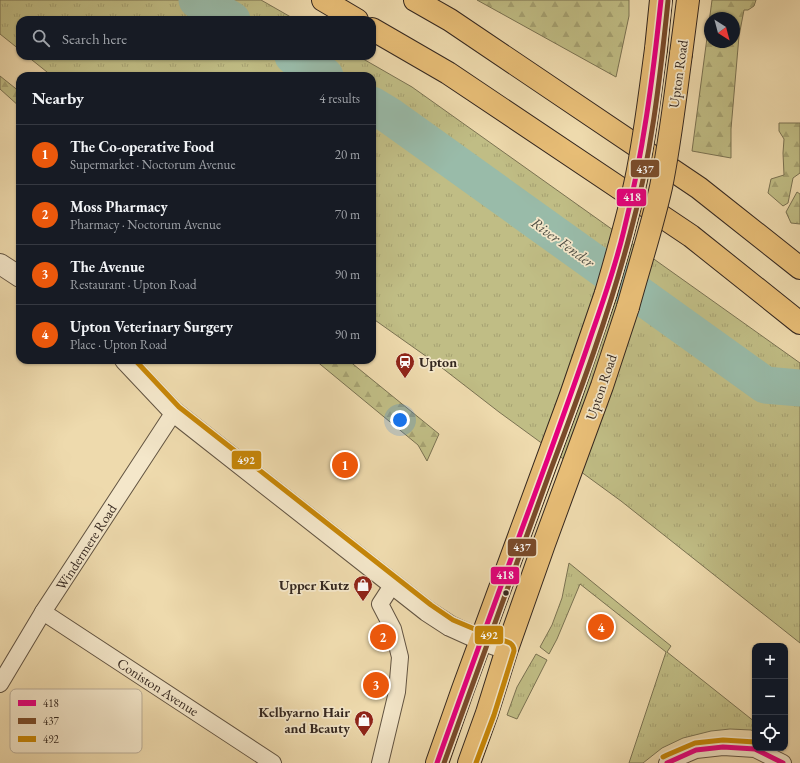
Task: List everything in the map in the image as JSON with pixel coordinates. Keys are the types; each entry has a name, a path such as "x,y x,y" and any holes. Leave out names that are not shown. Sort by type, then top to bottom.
{"main road":[{"path":"324,0 350,16"},
{"path":"415,0 450,20 699,188 800,268"},
{"name":"Upton Road","path":"437,763 571,395 606,293 624,231 636,179 646,123 656,49 660,0"},
{"name":"Upton Road","path":"469,763 487,713 507,648 602,386 628,307 650,231 669,138 688,0"},
{"path":"376,31 448,73 692,236 800,323"}],"street":[{"path":"0,264 16,274"},
{"path":"129,364 174,412 427,611 450,626 481,640 507,648"},
{"name":"Windermere Road","path":"0,684 43,612 174,412"},
{"path":"380,763 397,692 400,657 394,629 380,604 393,584"},
{"name":"Coniston Avenue","path":"43,612 273,763"},
{"path":"667,763 696,750 723,747 756,749 783,763"}],"green space":[{"path":"0,0 261,0 289,16 16,16 16,47 0,34"},
{"path":"477,0 629,0 629,16 616,77"},
{"path":"712,0 756,0 754,6 748,10 744,10 740,31 740,12 710,12"},
{"path":"706,48 738,48 731,129 731,158 692,151"},
{"path":"32,60 365,60 412,87 800,363 800,643 621,501 499,412 437,364 376,321 376,72 47,72"},
{"path":"0,76 16,89 16,103 0,89"},
{"path":"779,123 800,123 800,173 793,178 788,203 783,206 768,193 771,179 784,175 784,139 779,131"},
{"path":"797,192 800,194 800,224 791,223 786,212"},
{"path":"320,364 353,364 439,434 427,461 418,445"},
{"path":"569,563 671,646 667,652 752,720 752,730 730,729 711,731 683,738 662,748 643,763 629,763 666,652 580,584 557,639 549,654 540,647 552,625 562,598"},
{"path":"536,654 547,660 517,719 507,715 517,687"}],"waterway":[{"name":"River Fender","path":"197,0 225,16"},
{"name":"River Fender","path":"299,60 319,72"},
{"name":"River Fender","path":"376,107 765,385 800,388"}],"transit line":[{"name":"418","path":"437,763 565,411 614,269 637,173 651,87 661,0"},
{"name":"437","path":"444,763 583,382 622,264 644,176 662,60 668,1"},
{"name":"492","path":"139,364 179,407 431,605 453,620 510,643 514,647 494,715 476,763"},
{"name":"492","path":"663,757 695,743 723,740 752,742"},
{"name":"418","path":"667,763 696,750 723,747 755,749 783,763"}],"place":[{"name":"Upton","path":"405,379"},
{"name":"The Co-operative Food","path":"345,465"},
{"name":"Upper Kutz","path":"363,602"},
{"name":"Upton Veterinary Surgery","path":"601,627"},
{"name":"Moss Pharmacy","path":"383,637"},
{"name":"The Avenue","path":"376,685"},
{"name":"Kelbyarno Hair and Beauty","path":"364,737"}]}
